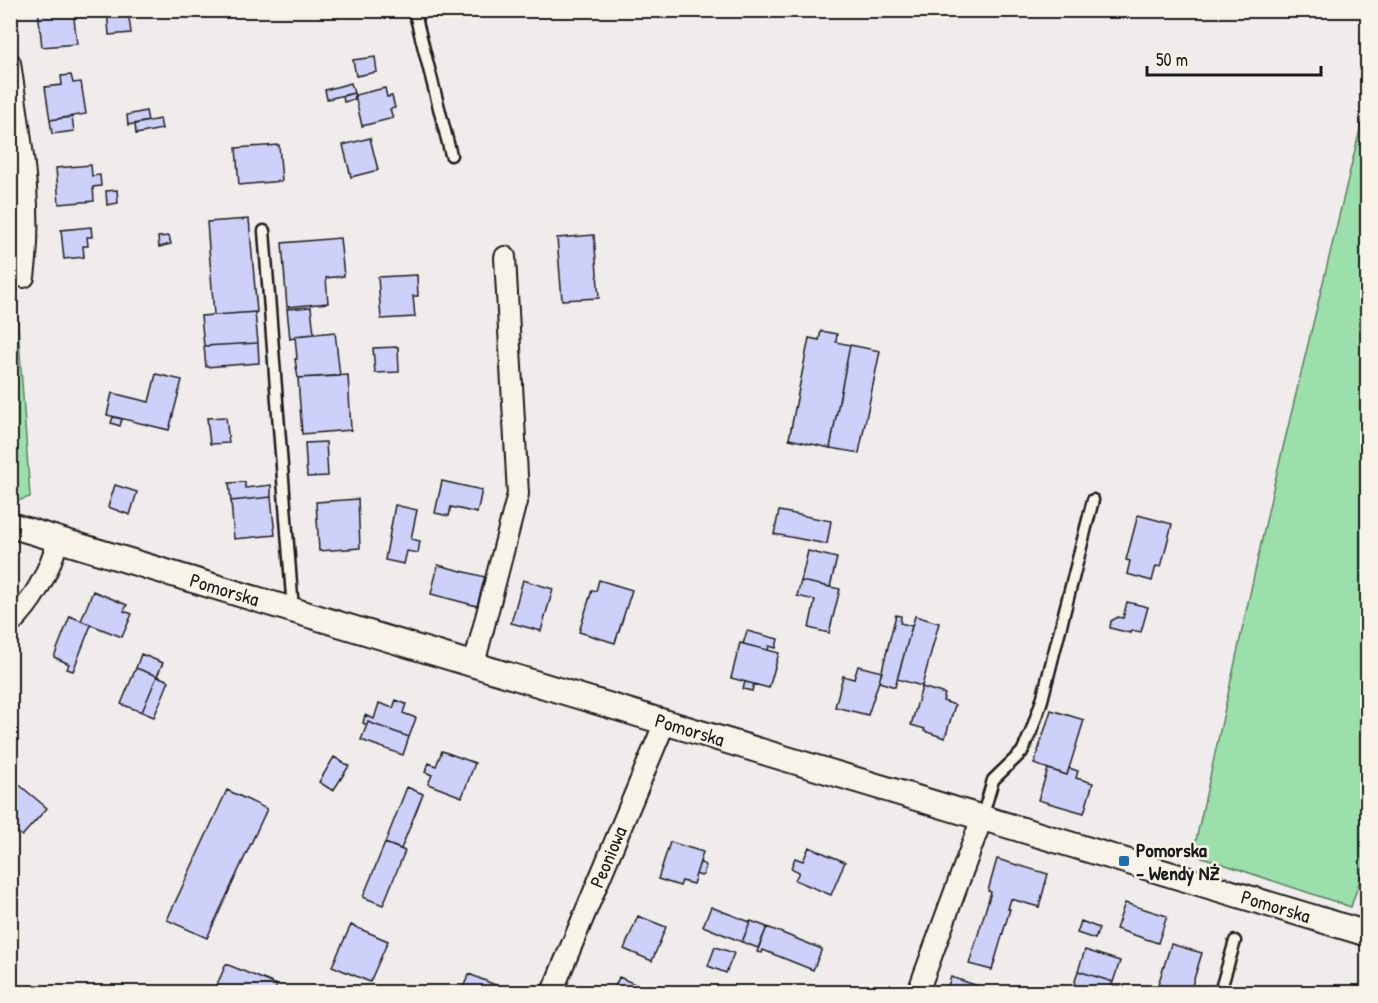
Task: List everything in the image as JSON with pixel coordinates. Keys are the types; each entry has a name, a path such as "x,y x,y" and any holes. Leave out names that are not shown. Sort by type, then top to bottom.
{"street":[{"path":"10,63 24,159 28,243 24,277"},
{"path":"474,664 518,494 505,257"},
{"name":"Pomorska","path":"10,525 1368,934"},
{"path":"10,624 39,589 48,572 58,540"},
{"name":"Peoniowa","path":"552,993 665,722"},
{"path":"918,993 982,818"}],"lane":[{"path":"414,10 451,155"},
{"path":"264,231 293,610"},
{"path":"982,818 993,780 1022,752 1031,732 1042,700 1093,500"},
{"path":"1220,993 1235,940"}],"green space":[{"path":"1363,117 1367,117 1368,855 1351,907 1193,854 1273,489"},
{"path":"11,296 16,296 30,497 11,503"}],"building":[{"path":"38,10 73,10 77,44 42,47"},
{"path":"107,10 128,10 131,33 109,35"},
{"path":"375,57 377,72 356,76 353,60"},
{"path":"71,75 73,83 81,82 86,114 50,120 45,87 62,85 61,76"},
{"path":"351,83 354,93 327,99 325,90"},
{"path":"385,88 387,97 392,96 395,108 390,109 393,118 362,126 355,95"},
{"path":"354,93 355,99 344,102 343,96"},
{"path":"146,111 148,121 128,125 127,115"},
{"path":"72,117 74,131 52,134 50,120"},
{"path":"160,119 162,129 136,134 135,124"},
{"path":"370,138 378,170 351,177 343,145"},
{"path":"279,145 282,181 239,185 236,148"},
{"path":"91,165 92,176 100,175 101,186 93,187 94,201 59,204 56,168"},
{"path":"117,190 118,203 107,205 106,191"},
{"path":"249,219 257,312 214,315 207,222"},
{"path":"91,227 92,237 87,237 88,246 83,246 84,257 64,259 61,230"},
{"path":"594,235 599,298 562,300 557,238"},
{"path":"169,236 171,244 159,247 158,237"},
{"path":"340,238 344,276 326,278 328,303 287,307 282,243"},
{"path":"417,275 418,296 413,296 415,317 381,319 378,277"},
{"path":"311,307 314,334 295,336 290,339 287,309"},
{"path":"255,312 258,343 204,346 201,316"},
{"path":"821,331 837,334 836,342 850,345 830,448 789,439 809,338 819,340"},
{"path":"335,332 340,376 298,378 295,336"},
{"path":"258,343 259,363 206,367 204,346"},
{"path":"850,345 880,351 859,453 830,448"},
{"path":"398,347 399,372 375,373 373,348"},
{"path":"156,374 182,380 169,430 107,415 112,393 149,402"},
{"path":"348,375 351,430 302,434 298,378"},
{"path":"113,417 122,419 120,426 111,423"},
{"path":"226,417 229,443 210,444 207,418"},
{"path":"326,442 328,476 307,477 305,443"},
{"path":"442,481 482,490 477,513 451,507 449,516 435,513"},
{"path":"245,482 245,488 271,485 271,497 231,501 229,483"},
{"path":"115,485 137,492 130,515 108,507"},
{"path":"271,497 275,535 234,539 231,501"},
{"path":"358,499 360,548 319,551 316,502"},
{"path":"395,505 417,510 411,539 420,541 418,553 407,551 404,564 385,560"},
{"path":"779,511 831,521 827,544 774,534"},
{"path":"1138,515 1172,524 1161,567 1156,566 1152,581 1127,574 1130,561 1126,560"},
{"path":"808,551 837,558 830,587 801,581"},
{"path":"438,565 485,577 477,606 431,594"},
{"path":"523,580 553,589 541,631 511,623"},
{"path":"599,580 632,590 615,643 579,632 592,590 596,591"},
{"path":"801,581 840,589 829,633 809,628 815,600 797,596"},
{"path":"93,591 127,605 124,611 132,614 122,637 81,621"},
{"path":"1127,602 1148,607 1141,632 1131,630 1130,633 1110,628 1111,621 1118,617 1123,618"},
{"path":"896,615 901,616 900,623 912,626 895,687 879,682"},
{"path":"70,616 91,625 73,671 67,669 69,664 54,657"},
{"path":"915,616 939,623 922,686 897,679"},
{"path":"747,631 778,639 776,648 769,646 768,650 743,644"},
{"path":"740,643 779,653 769,688 731,678"},
{"path":"141,654 163,663 157,676 136,668"},
{"path":"858,666 882,672 868,715 835,707 843,676 854,679"},
{"path":"136,668 157,676 142,712 121,704"},
{"path":"157,676 169,681 154,717 142,712"},
{"path":"745,682 754,684 752,691 743,689"},
{"path":"922,687 945,694 943,701 955,705 945,738 911,725"},
{"path":"396,700 406,704 403,713 416,718 409,737 368,722 367,725 363,723 365,715 374,719 379,703 393,708"},
{"path":"1051,710 1084,720 1067,775 1034,764"},
{"path":"368,722 409,737 403,755 361,740"},
{"path":"442,751 475,763 462,797 428,784 432,775 425,772 429,763 436,766"},
{"path":"334,757 349,766 333,791 319,782"},
{"path":"1069,768 1078,771 1076,778 1093,783 1084,813 1038,800 1048,769 1067,775"},
{"path":"11,778 47,808 22,836 17,832 10,840"},
{"path":"407,787 423,794 401,849 385,843"},
{"path":"227,790 267,809 207,938 167,920"},
{"path":"670,842 703,852 693,884 682,881 680,886 658,879"},
{"path":"385,843 405,851 383,905 363,897"},
{"path":"809,847 845,862 831,895 795,880 799,872 791,868 795,858 803,861"},
{"path":"997,859 1048,874 1039,907 1011,899 992,970 969,964 991,892 988,891"},
{"path":"700,862 706,866 701,876 696,874"},
{"path":"1125,903 1167,916 1158,943 1116,929"},
{"path":"711,907 750,922 742,942 703,926"},
{"path":"638,916 666,927 652,961 624,949"},
{"path":"751,921 767,927 758,948 742,942"},
{"path":"1081,921 1099,928 1095,939 1077,933"},
{"path":"351,925 388,941 370,982 332,966"},
{"path":"767,927 822,949 813,970 763,950 762,953 757,952"},
{"path":"1171,944 1202,953 1190,992 1172,992 1157,988"},
{"path":"715,947 734,953 726,973 708,966"},
{"path":"1085,950 1120,961 1113,982 1078,971"},
{"path":"226,964 277,985 274,992 214,992"},
{"path":"1078,971 1113,982 1108,992 1072,992"},
{"path":"469,974 500,987 498,992 461,992"},
{"path":"619,977 644,988 642,992 613,992"},
{"path":"951,977 978,986 976,992 946,992"},
{"path":"1314,985 1339,992 1312,992"}],"place":[{"name":"Pomorska - Wendy NŻ","path":"1124,861"}]}
